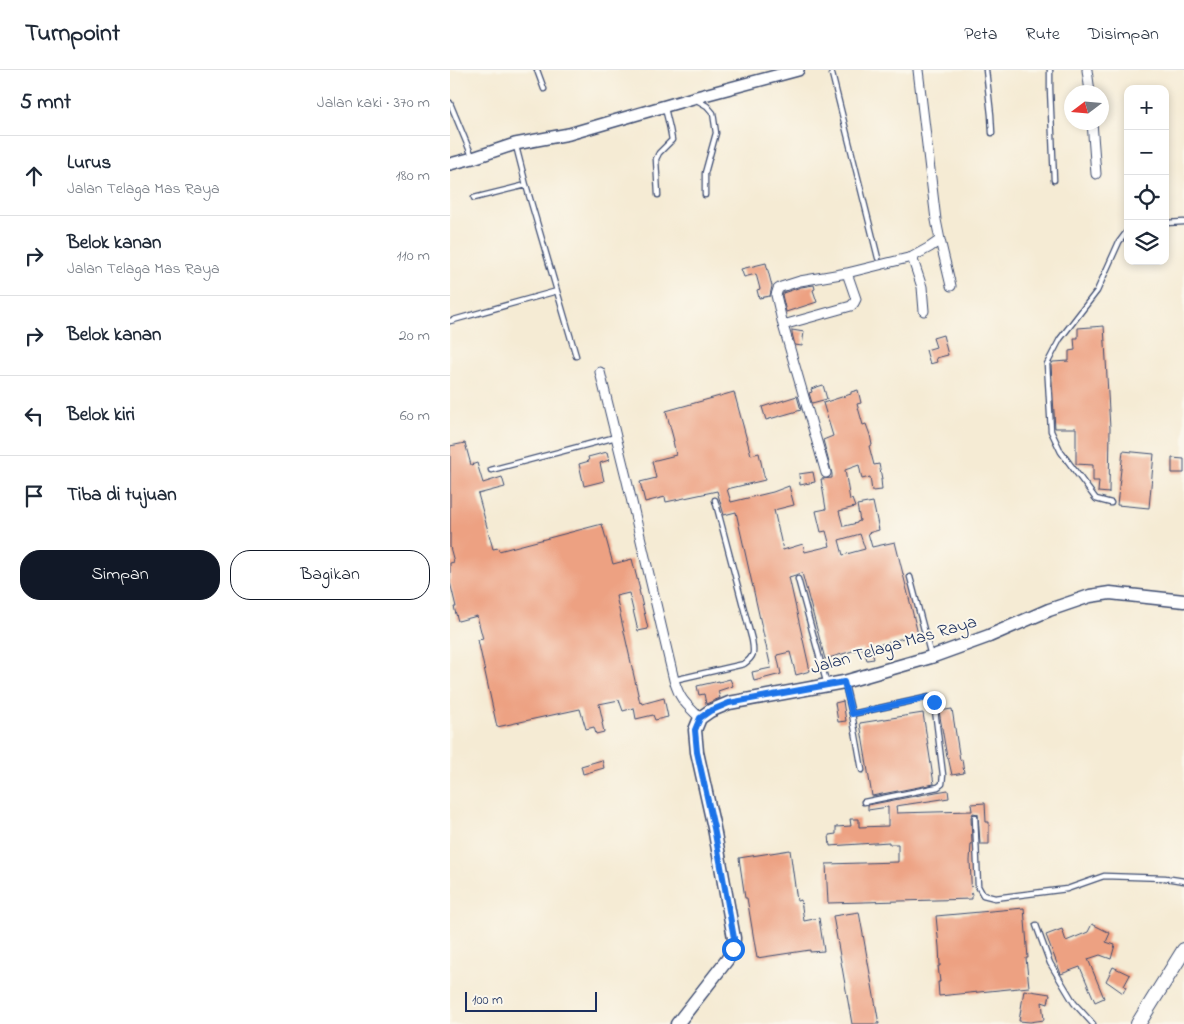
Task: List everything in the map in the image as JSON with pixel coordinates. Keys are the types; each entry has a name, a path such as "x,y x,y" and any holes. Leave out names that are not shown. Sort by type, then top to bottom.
{"highway":[{"path":"1138,1024 1184,950"}],"main road":[{"name":"Jalan Telaga Mas Raya","path":"700,718 710,711 729,703 828,686 931,657 1090,596 1110,593 1184,601"},
{"path":"676,1024 727,960 733,949 734,938 697,752 695,730 700,718"}],"street":[{"path":"450,164 515,144 569,134 798,70"},
{"path":"918,70 936,220 951,286"},
{"path":"1087,70 1089,85"},
{"path":"1093,130 1096,174"},
{"path":"826,474 783,326 776,295 778,289 781,286 800,281 847,274 912,258 940,240"},
{"path":"912,258 922,287 924,311"},
{"path":"783,326 851,306 856,298 847,274"},
{"path":"600,372 678,694 700,718"}],"lane":[{"path":"537,70 544,89"},
{"path":"831,70 878,258"},
{"path":"986,70 992,115 992,133"},
{"path":"1050,70 1054,180"},
{"path":"693,98 707,106 713,113 716,133 705,173 705,195"},
{"path":"450,103 473,158"},
{"path":"658,195 656,159 659,153 672,140 664,107"},
{"path":"515,144 576,356"},
{"path":"474,198 526,185"},
{"path":"1169,223 1184,222"},
{"path":"1111,503 1096,499 1061,452 1052,432 1047,364 1060,339 1097,291 1119,242 1124,235"},
{"path":"450,321 557,291"},
{"path":"491,470 616,438"},
{"path":"674,680 744,664 751,659 754,653 715,500"},
{"path":"910,577 931,657"},
{"path":"798,579 828,686"},
{"path":"844,682 862,770"},
{"path":"852,714 930,697 934,702 943,775 942,784 938,787 864,802"},
{"path":"975,817 978,886 983,895 995,898 1067,889 1104,876 1165,878 1184,881"},
{"path":"1036,925 1050,963 1074,1003 1093,1024"}],"building":[{"path":"766,263 772,286 770,296 759,298 757,290 760,289 756,274 744,277 741,269"},
{"path":"814,285 815,289 813,290 817,302 786,312 783,293"},
{"path":"1104,326 1110,428 1109,493 1098,492 1099,481 1093,481 1093,465 1076,464 1076,428 1055,428 1051,365 1053,362 1069,361 1069,351 1075,350 1074,338 1078,338 1078,328"},
{"path":"792,330 804,332 802,346 795,345"},
{"path":"943,335 948,355 936,358 937,362 930,364 926,350 936,347 933,338"},
{"path":"823,385 827,399 812,403 809,393 812,392 811,389"},
{"path":"858,390 861,403 857,404 863,425 866,424 870,435 872,445 869,446 874,465 879,464 882,490 872,491 870,477 862,479 859,465 845,470 850,500 852,499 855,507 839,511 843,526 860,521 857,505 873,502 879,530 868,533 872,547 895,542 918,634 871,647 874,659 867,660 863,648 825,659 802,573 789,577 810,671 796,675 790,652 777,655 781,674 754,681 752,672 771,668 736,512 724,515 717,491 666,502 665,497 645,502 640,482 656,478 652,461 676,455 666,411 734,392 751,455 759,453 765,480 727,489 731,502 773,492 789,486 794,505 774,510 783,550 803,544 805,552 830,546 826,531 821,532 816,511 826,509 821,479 832,478 823,440 833,436 823,403 851,394 851,392","holes":["860,534 865,549 843,555 839,540"]},
{"path":"797,396 801,410 766,420 762,407"},
{"path":"465,443 471,465 477,463 483,483 502,477 505,487 478,494 493,549 498,548 499,551 602,524 613,564 632,559 648,629 638,631 629,593 616,596 640,703 664,698 668,717 655,720 653,715 636,719 634,708 623,711 619,700 599,704 604,732 596,734 594,727 586,729 580,709 497,727 478,640 483,639 477,616 458,621 450,582 450,563 454,562 450,547 450,446"},
{"path":"1123,451 1154,454 1149,508 1117,505"},
{"path":"607,452 609,460 600,463 604,481 584,486 579,464 589,461 588,457"},
{"path":"1172,458 1184,459 1184,473 1172,473"},
{"path":"813,472 815,482 800,485 799,474"},
{"path":"730,679 733,686 718,691 720,698 706,704 704,694 699,695 697,686"},
{"path":"843,701 846,721 838,722 835,703"},
{"path":"952,709 960,760 962,759 964,773 952,775 939,711"},
{"path":"923,713 934,784 872,796 860,723"},
{"path":"602,760 604,768 583,774 581,766"},
{"path":"948,790 949,798 896,806 897,813 972,811 971,804 985,803 986,822 989,822 989,844 980,844 978,814 973,813 971,817 972,844 970,861 972,899 828,903 826,864 898,862 898,844 889,844 889,842 830,846 829,835 836,834 836,827 851,826 850,819 859,819 859,827 888,826 888,807 868,810 868,805"},
{"path":"790,850 797,901 801,900 804,921 819,918 824,951 810,952 810,950 757,958 739,858"},
{"path":"1024,908 1029,987 939,996 938,966 940,966 936,916"},
{"path":"859,912 879,1024 852,1024 833,916"},
{"path":"1092,924 1110,933 1106,942 1115,945 1111,959 1100,955 1088,959 1104,998 1095,1002 1080,967 1061,974 1046,935 1062,929 1066,941 1088,932"},
{"path":"1113,967 1130,975 1124,986 1126,987 1123,993 1106,981"},
{"path":"1024,990 1050,994 1048,1004 1042,1002 1044,1020 1019,1021"}],"route":[{"path":"733,949 734,938 714,828 697,752 695,730 700,718 710,711 729,703 844,682 852,714 930,697 934,702"}]}
